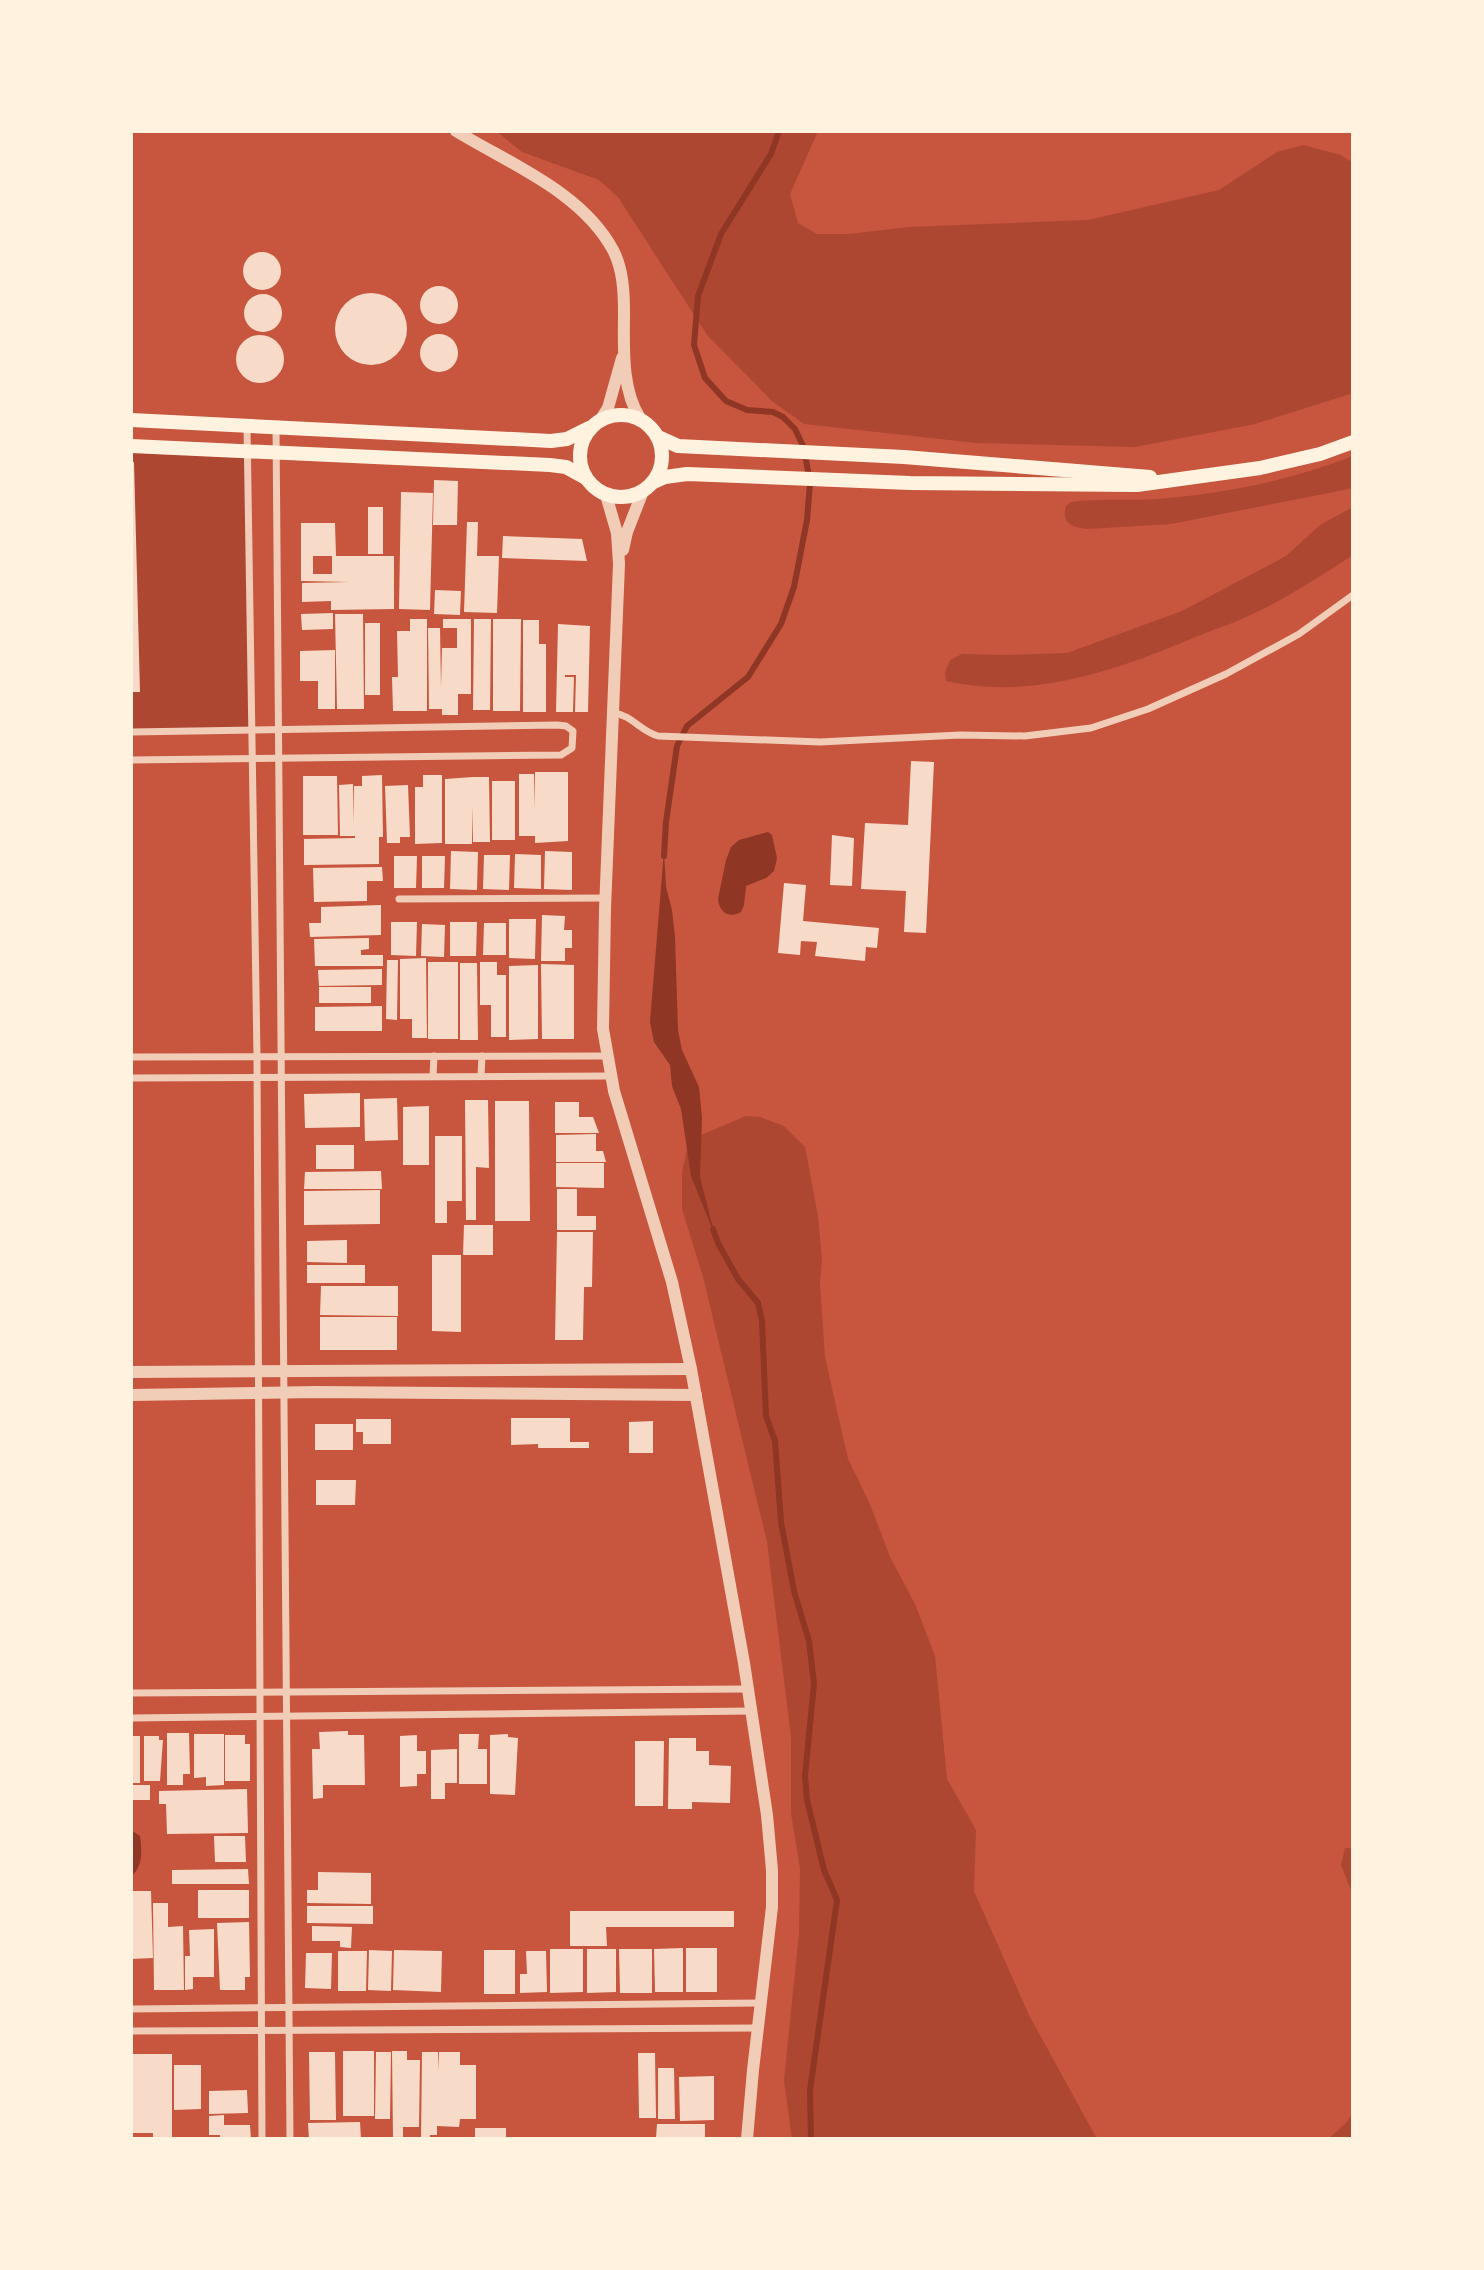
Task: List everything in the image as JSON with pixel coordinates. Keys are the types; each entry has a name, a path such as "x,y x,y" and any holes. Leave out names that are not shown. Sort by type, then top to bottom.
{"main road":[{"path":"131,421 551,441 567,439 610,415 625,414 640,418 649,425 662,446 663,458 659,472 648,486"},
{"path":"586,478 579,455 582,441 595,423"},
{"path":"372,432 372,458"},
{"path":"412,460 414,434"},
{"path":"658,437 678,446 904,457 1150,477 1199,477"},
{"path":"131,446 550,465 566,467 586,478 606,495 618,497 632,496 675,475 1137,485 1259,468 1308,457 1353,442"}],"street":[{"path":"456,131 560,193 603,235 613,251 620,271 629,390 640,418"},
{"path":"595,423 608,408 624,351"},
{"path":"247,425 257,1056 262,2139"},
{"path":"276,427 290,2139"},
{"path":"619,564 627,533 648,486"},
{"path":"606,495 617,533 619,564 603,1008 607,1056 672,1282 691,1369 748,1689 767,1815 772,1870 772,1907 747,2139"},
{"path":"613,713 624,715 642,729 658,736 820,742 960,735 1025,736 1091,728 1148,709 1226,674 1299,634 1353,595"},
{"path":"131,732 558,725 573,731 574,739 572,748 561,755 131,760"},
{"path":"399,899 606,898"},
{"path":"433,1076 434,1056"},
{"path":"481,1076 482,1056"},
{"path":"131,1057 607,1056"},
{"path":"131,1078 611,1076"},
{"path":"131,1372 691,1369"},
{"path":"131,1395 285,1392 696,1395"},
{"path":"131,1693 748,1689"},
{"path":"131,1718 751,1711"},
{"path":"131,2009 760,2003"},
{"path":"131,2031 757,2028"}],"shaded area":[{"path":"496,131 818,131 790,194 798,223 817,234 849,234 909,227 1088,220 1219,190 1277,152 1303,145 1341,155 1353,163 1353,393 1255,424 1135,447 976,443 804,424 773,402 707,335 618,197 599,180 522,152"},
{"path":"131,446 248,453 253,731 131,732"},
{"path":"1353,456 1353,488 1171,524 1087,529 1072,525 1065,516 1066,506 1071,502 1157,499 1232,490 1282,479"},
{"path":"1353,507 1353,555 1289,595 1242,619 1138,660 1075,678 1011,687 946,681 945,673 950,660 962,654 1067,653 1182,611 1286,556 1320,525"},
{"path":"768,832 772,835 777,858 774,871 766,878 746,886 741,912 732,915 725,913 718,899 731,847 739,840"},
{"path":"664,851 666,887 675,937 678,1030 682,1050 699,1087 702,1118 700,1177 715,1236 691,1176 681,1109 672,1086 670,1065 654,1042 650,1022"},
{"path":"746,1116 760,1117 784,1126 805,1147 818,1216 825,1357 848,1459 870,1504 890,1557 915,1604 935,1656 947,1779 976,1830 974,1891 1029,2015 1097,2139 792,2139 784,2080 799,1933 800,1869 791,1813 791,1737 767,1542 703,1277 682,1209 682,1172 689,1140"},
{"path":"131,1830 140,1836 141,1853 140,1864 131,1876"},
{"path":"1345,1848 1353,1848 1353,1895 1341,1865"},
{"path":"1353,2112 1353,2139 1328,2139 1346,2123"}],"building":[{"path":"262,252 276,257 281,271 276,285 262,290 248,285 243,271 248,257"},
{"path":"439,286 452,292 458,305 452,318 439,324 426,318 420,305 426,292"},
{"path":"371,293 391,299 401,309 407,329 401,349 391,359 371,365 351,359 341,349 335,329 341,309 351,299"},
{"path":"263,294 277,299 282,313 277,327 263,332 249,327 244,313 249,299"},
{"path":"439,334 453,339 458,353 453,367 439,372 425,367 420,353 425,339"},
{"path":"260,335 277,342 284,359 277,376 260,383 243,376 236,359 243,342"},
{"path":"131,462 134,462 140,692 131,692"},
{"path":"434,480 458,481 457,525 433,525"},
{"path":"401,492 433,493 430,610 399,609"},
{"path":"368,507 383,507 383,554 368,554"},
{"path":"467,522 478,522 477,556 499,556 497,613 464,612"},
{"path":"301,523 335,523 336,556 394,556 394,609 331,610 331,601 302,602 302,583 349,582 301,581","holes":["313,556 332,556 332,574 313,574"]},
{"path":"503,536 582,539 587,561 502,558"},
{"path":"435,590 461,591 460,615 434,614"},
{"path":"333,613 333,629 302,630 301,614"},
{"path":"335,614 363,614 364,709 337,709"},
{"path":"410,619 427,619 427,711 393,711 392,677 398,677 397,631 410,631"},
{"path":"443,619 471,619 471,694 458,694 458,715 442,715 442,709 429,709 428,628 440,628 441,687 442,648 457,648 457,628 443,628"},
{"path":"474,619 491,619 490,710 473,710"},
{"path":"493,619 521,619 520,711 493,711"},
{"path":"523,620 539,620 539,644 546,644 546,712 523,712"},
{"path":"365,623 380,623 380,695 365,695"},
{"path":"558,624 590,626 588,712 575,712 576,675 565,675 574,677 573,712 556,712"},
{"path":"335,650 335,709 318,709 318,681 300,681 300,651"},
{"path":"911,761 934,762 926,933 904,932 906,891 861,889 865,823 908,825"},
{"path":"535,772 568,772 568,841 535,843 535,836 519,836 519,774 534,774 535,808"},
{"path":"382,775 383,837 379,837 379,864 304,865 304,839 355,838 340,836 339,785 353,784 354,824 354,786 362,786 362,776"},
{"path":"423,775 442,775 442,843 415,844 415,787 423,787"},
{"path":"303,776 337,776 338,835 303,835"},
{"path":"489,777 490,842 473,842 472,806 472,844 445,844 445,779"},
{"path":"492,781 515,781 515,840 492,840"},
{"path":"408,785 410,837 400,837 400,843 387,843 385,786"},
{"path":"832,835 854,838 852,886 830,885"},
{"path":"451,851 478,852 477,890 450,889"},
{"path":"545,851 572,852 572,890 544,889"},
{"path":"515,854 541,855 541,889 514,888"},
{"path":"484,855 510,855 509,890 483,889"},
{"path":"394,856 417,856 416,888 394,888"},
{"path":"422,856 445,856 444,888 422,888"},
{"path":"382,867 383,881 367,881 367,901 314,902 313,868"},
{"path":"784,883 806,885 803,921 879,928 877,948 866,947 865,961 815,956 817,942 801,941 800,955 778,953"},
{"path":"381,905 381,935 310,937 309,923 321,923 321,907"},
{"path":"542,915 565,916 564,930 572,930 572,948 565,948 565,961 541,961"},
{"path":"509,919 536,919 535,959 509,958"},
{"path":"391,922 417,922 416,956 391,955"},
{"path":"450,922 477,922 476,956 450,956"},
{"path":"484,923 506,923 506,955 483,955"},
{"path":"422,924 445,925 444,957 421,956"},
{"path":"369,938 369,949 361,950 361,955 383,955 383,966 315,966 314,939"},
{"path":"426,958 427,1038 412,1038 412,1019 400,1019 400,959"},
{"path":"387,960 398,960 397,1020 386,1019"},
{"path":"428,962 458,962 458,1039 428,1039"},
{"path":"480,962 497,962 497,975 506,975 506,1037 491,1037 491,1005 480,1005"},
{"path":"460,963 477,963 478,1040 460,1040"},
{"path":"541,964 574,965 574,1039 542,1039"},
{"path":"538,965 538,1039 509,1040 509,966"},
{"path":"382,969 382,985 319,986 318,970"},
{"path":"319,987 371,987 371,1003 319,1003"},
{"path":"382,1006 382,1031 315,1031 315,1007"},
{"path":"360,1093 360,1127 305,1128 304,1094"},
{"path":"397,1098 398,1140 365,1141 364,1099"},
{"path":"465,1100 488,1100 489,1168 476,1167 476,1220 466,1220"},
{"path":"495,1101 529,1101 530,1221 495,1221"},
{"path":"555,1102 579,1102 579,1117 593,1117 599,1133 555,1133"},
{"path":"429,1106 429,1165 403,1165 403,1107"},
{"path":"596,1134 596,1151 603,1151 606,1162 556,1162 556,1135"},
{"path":"435,1136 462,1136 462,1201 447,1201 447,1223 435,1223"},
{"path":"316,1145 354,1145 354,1169 316,1169"},
{"path":"556,1163 604,1163 604,1188 556,1187"},
{"path":"381,1171 382,1189 304,1189 305,1172"},
{"path":"557,1189 577,1189 577,1216 596,1216 596,1230 557,1230"},
{"path":"380,1190 380,1224 304,1225 304,1191"},
{"path":"464,1225 493,1225 493,1255 463,1255"},
{"path":"557,1232 593,1232 592,1287 584,1287 583,1340 555,1340"},
{"path":"347,1240 347,1263 307,1262 307,1241"},
{"path":"432,1255 461,1255 461,1332 432,1331"},
{"path":"307,1265 365,1265 365,1283 307,1283"},
{"path":"321,1286 398,1286 398,1316 320,1315"},
{"path":"320,1317 397,1317 397,1350 320,1350"},
{"path":"511,1418 570,1418 570,1442 589,1442 589,1448 511,1445"},
{"path":"356,1419 391,1419 391,1444 363,1444 363,1432 356,1432"},
{"path":"653,1421 653,1453 629,1453 629,1422"},
{"path":"315,1424 353,1424 353,1450 315,1450"},
{"path":"316,1480 356,1480 355,1505 316,1505"},
{"path":"348,1731 348,1735 364,1735 365,1785 323,1785 323,1798 313,1799 312,1749 320,1749 319,1732"},
{"path":"167,1733 189,1733 190,1774 183,1774 183,1785 167,1785"},
{"path":"194,1734 224,1734 224,1785 206,1786 206,1777 194,1778"},
{"path":"459,1734 479,1734 478,1749 487,1749 487,1784 459,1784"},
{"path":"508,1734 508,1737 518,1738 515,1795 490,1794 490,1735"},
{"path":"225,1735 245,1735 245,1744 250,1744 250,1781 225,1781"},
{"path":"417,1735 417,1751 426,1751 426,1774 417,1774 417,1786 400,1787 400,1736"},
{"path":"131,1736 140,1736 140,1783 131,1783"},
{"path":"144,1736 159,1736 159,1740 163,1740 160,1781 144,1781"},
{"path":"669,1738 696,1738 696,1751 709,1751 709,1765 731,1766 730,1803 692,1802 692,1809 668,1809"},
{"path":"635,1741 664,1741 663,1806 635,1806"},
{"path":"457,1749 457,1783 445,1783 445,1799 431,1799 431,1750"},
{"path":"131,1785 150,1785 150,1800 131,1800"},
{"path":"247,1789 248,1833 167,1834 166,1804 159,1804 159,1791"},
{"path":"214,1836 245,1836 246,1862 215,1862"},
{"path":"248,1869 249,1884 172,1884 172,1870"},
{"path":"318,1872 371,1873 371,1904 307,1903 307,1890 318,1890"},
{"path":"198,1890 249,1890 249,1918 198,1918"},
{"path":"131,1891 151,1891 153,1958 131,1959"},
{"path":"153,1903 168,1903 168,1927 183,1926 184,1990 154,1990"},
{"path":"307,1906 373,1906 373,1924 307,1923"},
{"path":"570,1911 734,1911 734,1927 606,1927 607,1946 570,1946"},
{"path":"249,1922 250,1977 245,1977 245,1990 220,1990 217,1923"},
{"path":"312,1926 352,1927 351,1948 340,1947 340,1941 312,1941"},
{"path":"214,1929 214,1977 193,1977 193,1989 185,1990 185,1956 190,1956 189,1930"},
{"path":"683,1948 683,1992 655,1992 654,1949"},
{"path":"686,1948 717,1948 717,1992 686,1992"},
{"path":"550,1949 583,1949 583,1992 550,1993"},
{"path":"587,1949 616,1949 616,1992 587,1993"},
{"path":"619,1949 652,1949 652,1993 620,1993"},
{"path":"369,1950 392,1951 391,1991 368,1990"},
{"path":"394,1950 442,1951 441,1992 393,1990"},
{"path":"484,1950 515,1950 515,1994 484,1994"},
{"path":"338,1951 367,1951 366,1991 338,1991"},
{"path":"526,1951 546,1951 547,1992 520,1993 520,1974 527,1974"},
{"path":"306,1953 332,1953 331,1989 305,1988"},
{"path":"343,2051 374,2051 374,2116 343,2116"},
{"path":"392,2051 407,2051 407,2060 420,2060 419,2127 403,2127 403,2139 393,2139"},
{"path":"309,2052 335,2052 336,2120 310,2120"},
{"path":"376,2052 391,2052 390,2119 375,2119"},
{"path":"422,2052 438,2052 438,2071 439,2052 460,2052 460,2065 476,2065 476,2119 460,2119 459,2127 437,2126 437,2135 430,2135 430,2139 421,2139"},
{"path":"638,2053 655,2053 656,2118 639,2118"},
{"path":"132,2054 172,2054 172,2137 133,2133"},
{"path":"174,2065 201,2065 201,2109 174,2110"},
{"path":"658,2068 674,2068 675,2119 658,2119"},
{"path":"714,2076 714,2120 680,2121 679,2077"},
{"path":"247,2090 248,2113 209,2114 209,2091"},
{"path":"224,2115 224,2125 250,2125 251,2139 220,2139 220,2135 209,2135 209,2116"},
{"path":"360,2122 361,2139 309,2139 308,2123"},
{"path":"657,2124 705,2124 705,2139 656,2138"},
{"path":"475,2128 506,2128 506,2139 475,2139"}],"waterway":[{"path":"664,856 677,746 687,726 748,677 781,624 794,587 807,520 810,483 804,448 795,429 783,417 773,412 747,410 726,401 705,378 694,345 698,296 721,234 771,154 779,131"},
{"path":"713,1229 738,1279 758,1303 762,1321 766,1416 775,1441 781,1522 794,1591 809,1641 814,1684 805,1776 807,1800 824,1870 837,1900 810,2090 811,2139"}]}
